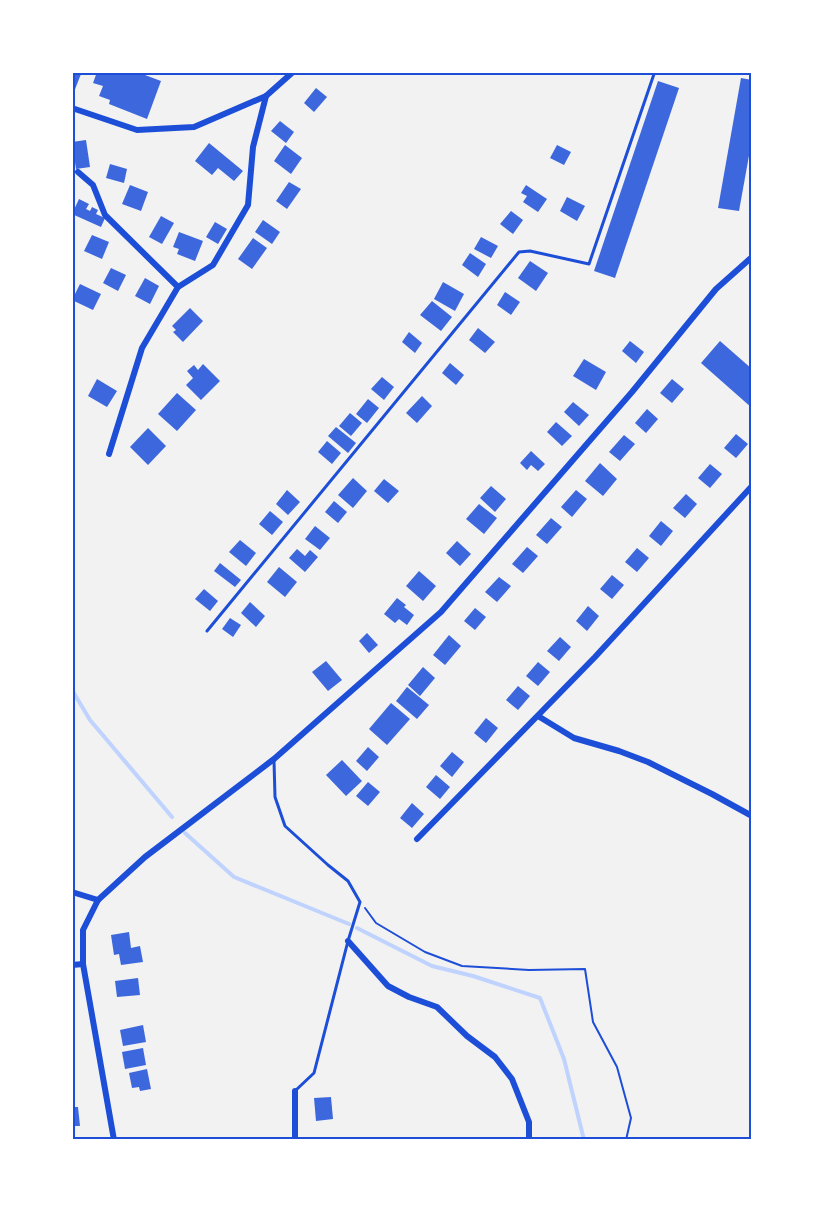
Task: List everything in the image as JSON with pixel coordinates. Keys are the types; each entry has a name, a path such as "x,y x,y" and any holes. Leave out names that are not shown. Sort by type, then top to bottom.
{"street":[{"path":"72,108 137,130 194,127 266,96 293,72"},
{"path":"109,454 142,348 178,287 213,265 248,205 253,147 266,96"},
{"path":"78,171 93,185 105,215 178,287"},
{"path":"114,1140 83,964 83,930 98,900 145,857 274,759 441,612 632,392 716,289 752,257"},
{"path":"417,839 595,657 752,486"},
{"path":"538,716 574,738 648,762 752,816"},
{"path":"72,892 98,900"},
{"path":"348,941 388,986 408,997 437,1007 467,1036 495,1056 512,1079 529,1122 529,1140"},
{"path":"72,965 83,964"},
{"path":"295,1091 295,1140"}],"lane":[{"path":"207,631 519,252 530,251 589,264 654,74"},
{"path":"274,759 275,797 285,826 348,881 360,902 314,1073 295,1091"}],"path":[{"path":"360,902 376,923 425,952 462,966 529,970 585,969 593,1022 617,1067 631,1118 626,1140"}],"building":[{"path":"72,72 81,74 72,97"},
{"path":"97,72 137,72 161,81 147,119 109,104 110,100 99,96 103,86 93,83"},
{"path":"741,78 752,80 752,139 739,211 718,208"},
{"path":"658,81 679,88 615,278 594,271"},
{"path":"316,88 327,97 314,112 304,103"},
{"path":"280,121 294,132 286,143 271,131"},
{"path":"86,140 90,167 76,169 72,142"},
{"path":"209,143 243,171 234,181 218,168 212,175 195,161"},
{"path":"285,145 302,158 291,174 274,161"},
{"path":"557,145 571,152 564,165 550,158"},
{"path":"110,164 127,169 124,183 106,178"},
{"path":"289,182 301,189 287,209 276,201"},
{"path":"130,185 148,192 141,211 122,204"},
{"path":"526,185 547,199 538,212 523,202 527,196 521,193"},
{"path":"567,197 585,206 577,221 560,211"},
{"path":"79,199 89,204 86,209 90,211 92,207 98,210 96,214 105,218 101,227 72,214"},
{"path":"511,211 523,220 513,234 500,224"},
{"path":"161,216 174,223 162,244 149,237"},
{"path":"263,220 280,232 272,244 255,232"},
{"path":"215,222 227,229 218,244 206,237"},
{"path":"179,232 203,241 195,261 177,254 179,249 173,247"},
{"path":"92,235 109,242 102,259 84,251"},
{"path":"481,237 498,246 491,258 474,249"},
{"path":"253,238 267,248 252,269 238,259"},
{"path":"470,253 486,264 478,277 462,265"},
{"path":"530,261 548,273 536,291 518,278"},
{"path":"111,268 126,275 118,291 103,283"},
{"path":"145,278 159,286 150,304 135,296"},
{"path":"443,282 464,294 455,311 434,299"},
{"path":"80,284 101,294 93,310 72,300"},
{"path":"505,292 520,302 511,315 497,305"},
{"path":"432,301 452,317 441,331 420,315"},
{"path":"190,308 203,321 183,342 173,332 176,330 172,326"},
{"path":"478,328 495,342 485,353 469,340"},
{"path":"409,332 422,343 415,353 402,342"},
{"path":"630,341 644,352 636,363 622,351"},
{"path":"720,341 752,369 752,408 701,363"},
{"path":"584,359 606,372 596,390 573,376"},
{"path":"450,363 464,375 456,385 442,373"},
{"path":"203,364 220,381 201,400 186,385 193,378 187,371 194,365 198,370"},
{"path":"382,377 394,387 384,400 371,389"},
{"path":"97,379 117,391 107,407 88,396"},
{"path":"672,379 684,389 672,403 660,393"},
{"path":"177,393 196,410 177,431 158,414"},
{"path":"422,396 432,406 417,423 406,413"},
{"path":"368,399 379,408 367,423 356,414"},
{"path":"573,402 589,415 579,426 564,412"},
{"path":"647,409 658,419 646,433 635,423"},
{"path":"350,413 362,423 351,436 339,426"},
{"path":"556,422 572,436 562,446 547,432"},
{"path":"336,427 356,443 348,453 328,436"},
{"path":"148,428 166,446 148,465 130,447"},
{"path":"736,434 748,444 736,458 724,448"},
{"path":"624,435 635,444 620,461 609,452"},
{"path":"327,441 341,453 332,464 318,452"},
{"path":"531,451 545,464 538,471 531,465 527,470 520,463"},
{"path":"600,463 617,479 603,496 585,481"},
{"path":"710,464 722,474 710,488 698,478"},
{"path":"353,478 367,491 353,508 338,495"},
{"path":"384,479 399,491 388,503 374,491"},
{"path":"491,486 506,499 495,512 480,498"},
{"path":"287,490 300,502 288,515 276,504"},
{"path":"576,490 587,499 572,517 561,507"},
{"path":"686,494 697,504 685,518 673,508"},
{"path":"334,501 347,512 338,523 325,512"},
{"path":"479,504 497,518 484,534 466,519"},
{"path":"270,511 283,522 272,535 259,524"},
{"path":"551,518 562,527 547,544 536,535"},
{"path":"661,521 673,531 661,546 649,536"},
{"path":"315,526 330,538 320,550 305,539"},
{"path":"240,540 256,553 246,566 229,552"},
{"path":"457,541 471,554 460,566 446,553"},
{"path":"527,547 538,556 523,573 512,564"},
{"path":"637,548 649,558 637,572 625,562"},
{"path":"297,549 305,556 310,550 318,557 305,572 289,558"},
{"path":"220,563 241,580 235,587 214,571"},
{"path":"279,567 297,582 285,597 267,582"},
{"path":"419,571 436,586 423,601 406,586"},
{"path":"612,575 624,585 612,599 600,589"},
{"path":"499,577 511,586 497,602 485,592"},
{"path":"204,589 218,601 210,611 195,599"},
{"path":"397,598 414,615 407,625 399,619 395,623 384,614"},
{"path":"250,602 265,616 256,627 241,613"},
{"path":"588,606 599,616 587,631 576,621"},
{"path":"475,608 486,617 475,630 464,621"},
{"path":"230,618 241,625 233,637 222,629"},
{"path":"367,633 378,645 369,653 359,641"},
{"path":"449,635 461,646 445,665 433,655"},
{"path":"560,637 571,647 559,661 547,651"},
{"path":"326,661 342,680 328,691 312,672"},
{"path":"538,662 550,672 538,686 526,676"},
{"path":"423,667 435,678 420,696 408,685"},
{"path":"518,686 530,696 518,710 506,700"},
{"path":"407,687 429,705 417,719 396,701"},
{"path":"391,703 410,719 387,745 369,729"},
{"path":"486,718 498,728 486,743 474,733"},
{"path":"368,747 379,757 367,771 356,761"},
{"path":"452,752 464,762 452,777 440,766"},
{"path":"342,760 362,781 346,796 326,775"},
{"path":"436,775 450,787 440,799 426,787"},
{"path":"368,782 380,792 368,806 356,796"},
{"path":"412,803 424,814 412,828 400,818"},
{"path":"129,932 131,948 140,946 143,962 121,965 119,954 114,955 111,935"},
{"path":"138,978 140,995 117,997 115,981"},
{"path":"143,1025 146,1042 123,1046 120,1030"},
{"path":"143,1048 146,1065 125,1069 122,1052"},
{"path":"147,1069 151,1089 140,1091 139,1087 132,1088 129,1073"},
{"path":"331,1097 333,1119 316,1121 314,1098"},
{"path":"72,1107 78,1107 80,1126 72,1126"}],"waterway":[{"path":"72,690 90,720 172,817"},
{"path":"185,833 234,877 349,924"},
{"path":"357,928 432,966 473,976 540,998 564,1059 584,1140"}]}
